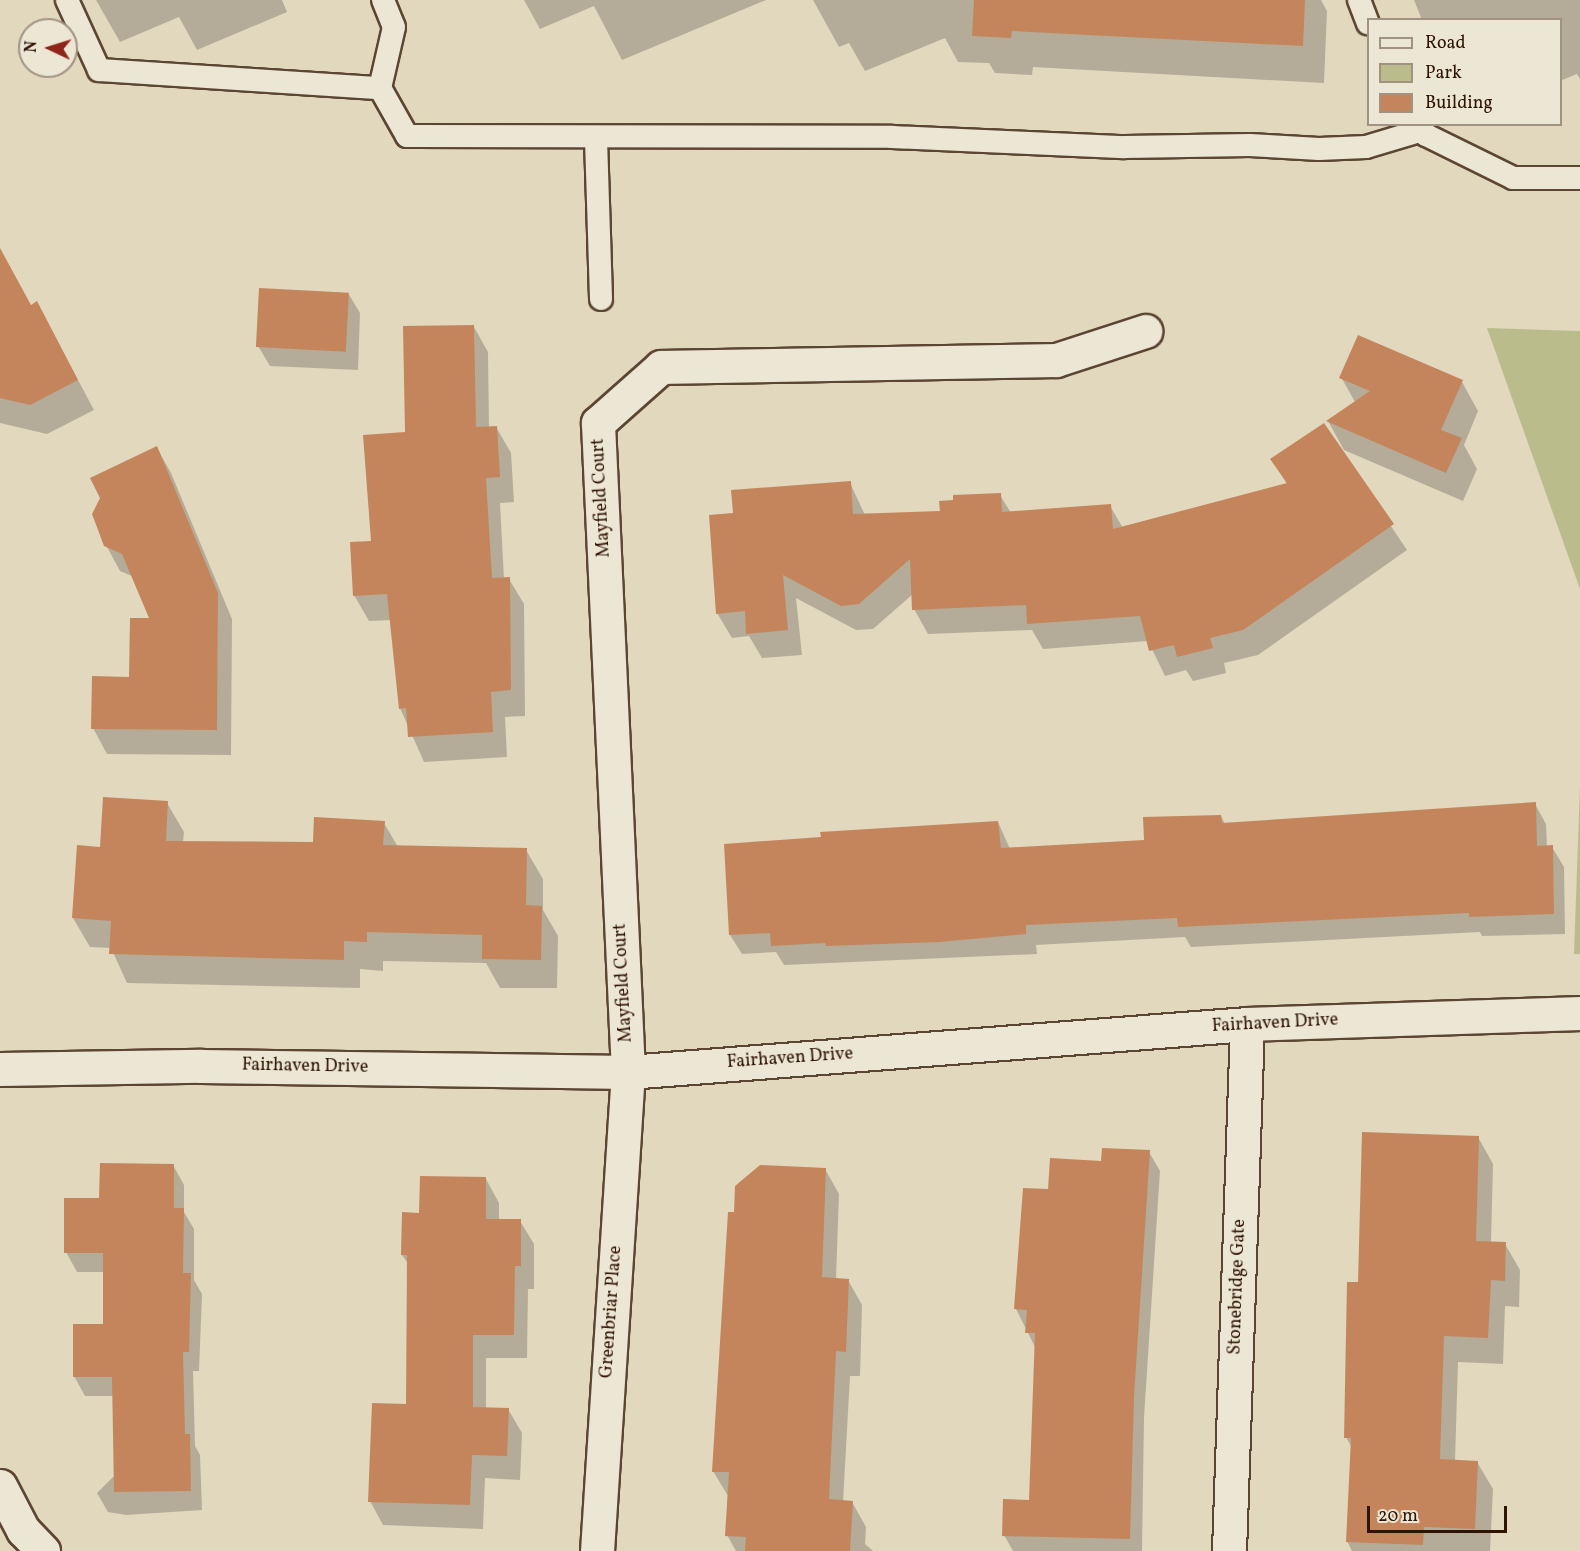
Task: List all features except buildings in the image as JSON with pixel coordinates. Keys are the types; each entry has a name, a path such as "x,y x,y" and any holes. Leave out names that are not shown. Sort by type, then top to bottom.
{"street":[{"name":"Mayfield Court","path":"628,1072 598,423 661,367 1056,360 1145,332"},
{"name":"Fairhaven Drive","path":"0,1069 201,1066 628,1072 1247,1024 1580,1013"},
{"name":"Stonebridge Gate","path":"1229,1551 1247,1024"},
{"name":"Greenbriar Place","path":"597,1551 628,1072"},
{"path":"0,1486 23,1530 43,1551"}],"lane":[{"path":"67,0 99,70 380,88"},
{"path":"383,0 394,27 380,88 407,136 596,139 892,137 1125,147 1250,145 1319,149 1366,147 1421,128 1513,178 1580,178"},
{"path":"1359,0 1367,20"},
{"path":"596,139 601,298"}],"green space":[{"path":"1487,328 1580,331 1580,589"},
{"path":"1580,786 1580,954 1574,954"}]}
